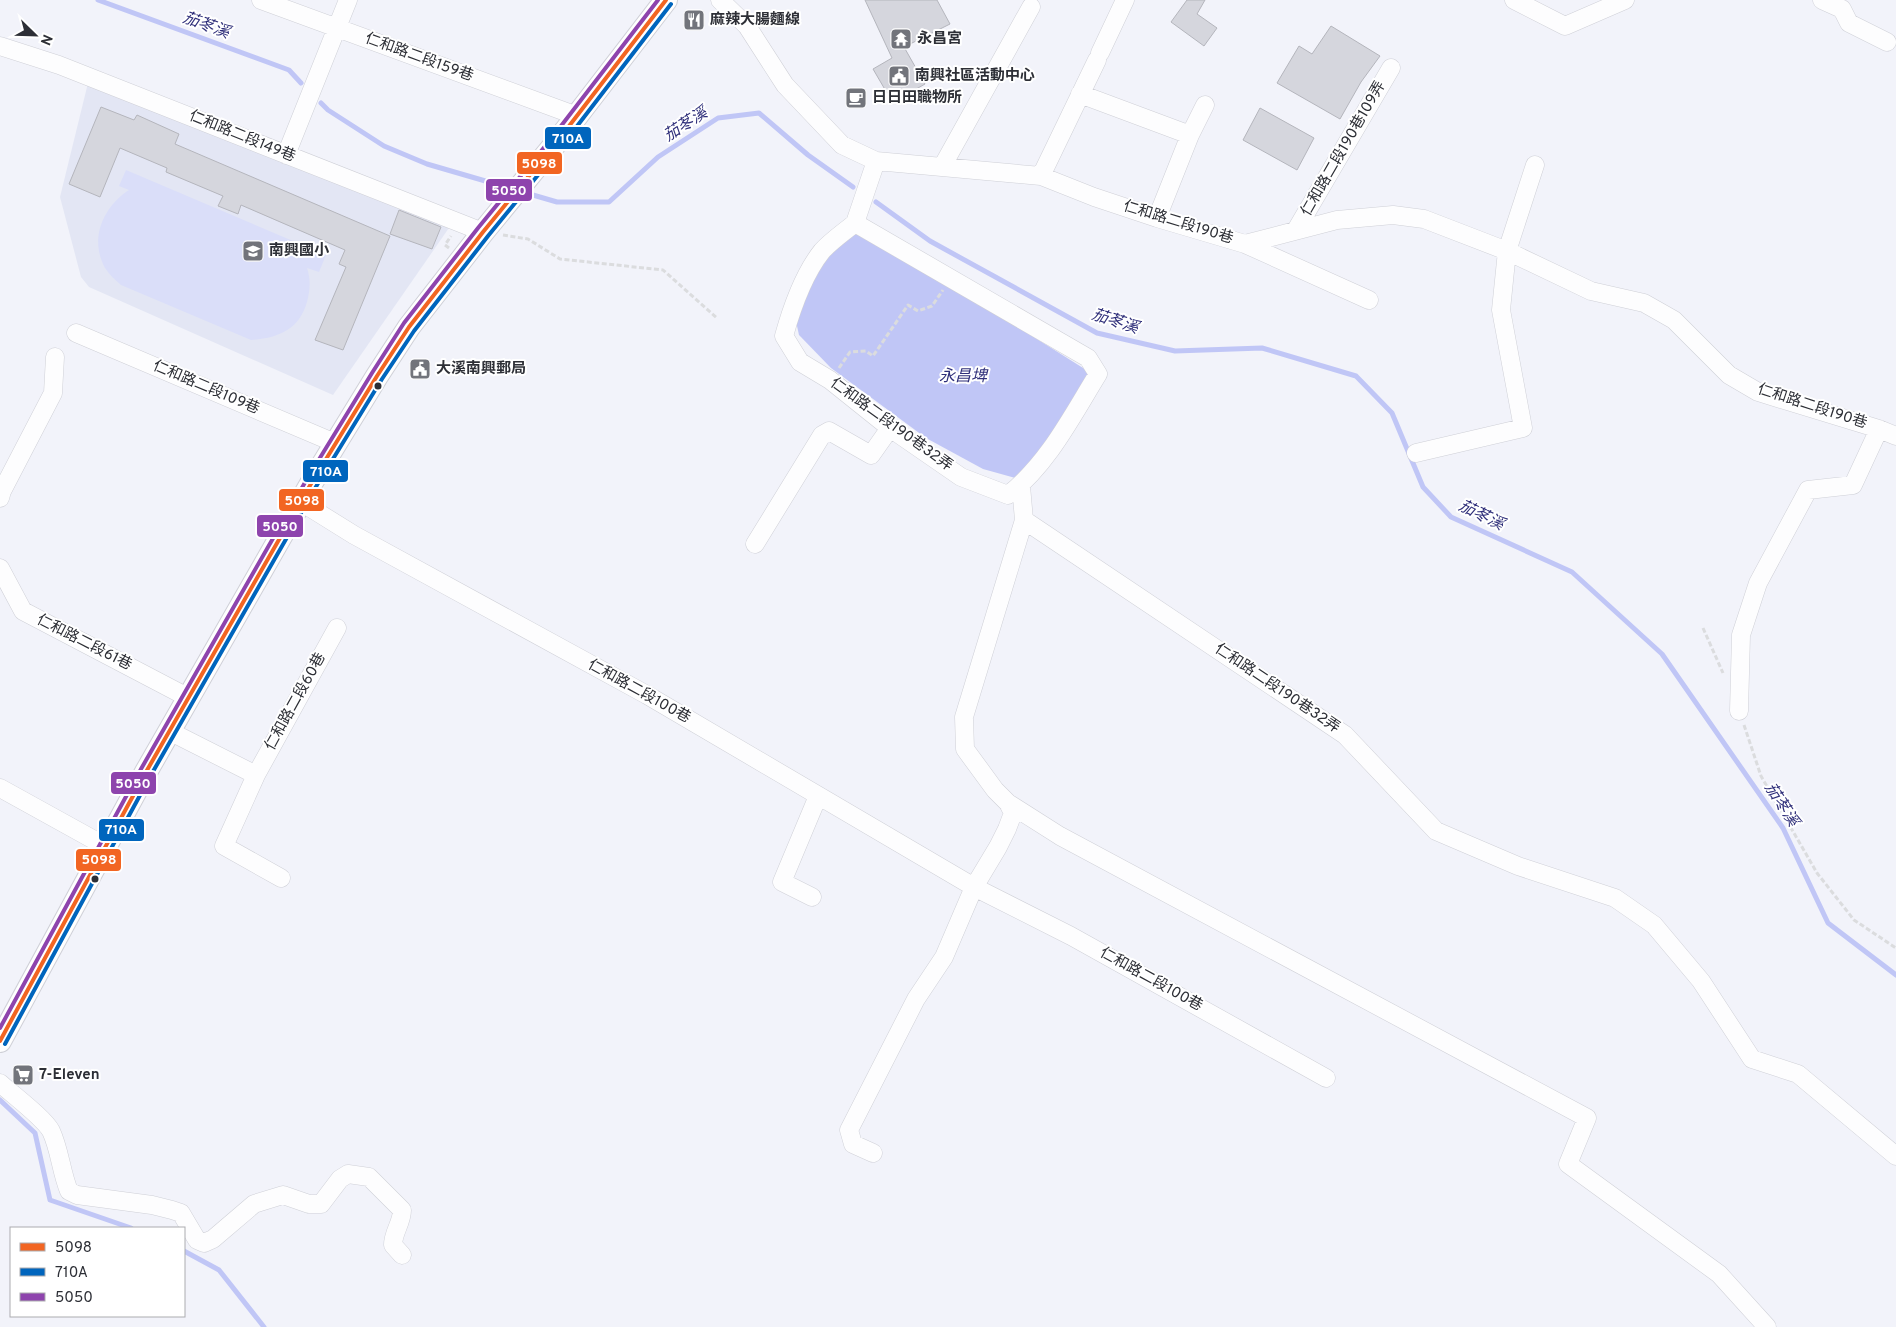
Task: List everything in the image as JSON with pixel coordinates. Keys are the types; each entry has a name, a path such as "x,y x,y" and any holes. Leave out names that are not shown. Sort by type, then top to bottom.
{"main road":[{"path":"638,36 643,22 646,0"},
{"path":"0,1041 169,731 336,443 409,327 577,116 666,0"}],"street":[{"name":"仁和路二段159巷","path":"261,0 577,116"},
{"path":"286,155 348,0"},
{"name":"仁和路二段190巷","path":"720,0 747,26 785,85 842,145 876,161 1041,176 1094,197 1245,244 1337,220 1393,215 1424,219 1507,251 1591,291 1644,303 1674,320 1729,375 1758,392 1880,429 1896,436"},
{"path":"1041,176 1125,0"},
{"path":"1514,0 1565,26 1625,0"},
{"path":"1822,0 1842,9 1849,23 1887,42"},
{"path":"942,168 1031,7"},
{"name":"仁和路二段149巷","path":"0,46 59,65 483,232"},
{"name":"仁和路二段190巷109弄","path":"1296,230 1391,68"},
{"path":"1080,94 1190,135"},
{"path":"1157,218 1204,105"},
{"path":"876,161 855,223 950,280 1088,358 1098,374 1059,439 1021,486 1024,520 964,717 966,749 995,790 1008,803 1060,836 1587,1118 1568,1164 1719,1274 1767,1327"},
{"path":"1416,454 1523,428 1501,310 1507,251 1535,165"},
{"name":"仁和路二段190巷32弄","path":"855,223 822,250 793,306 784,336 800,362 830,380 890,428 961,477 1008,496 1021,486"},
{"path":"1245,244 1369,300"},
{"name":"仁和路二段109巷","path":"76,333 336,443"},
{"path":"0,498 53,393 55,357"},
{"path":"755,544 822,435 829,431 871,455 890,428"},
{"path":"1739,710 1741,635 1758,583 1808,490 1853,485 1880,429"},
{"name":"仁和路二段100巷","path":"301,502 354,535 647,696 974,888 1071,936 1326,1078"},
{"name":"仁和路二段190巷32弄","path":"1024,520 1345,735 1436,831 1518,866 1615,898 1654,925 1702,981 1752,1059 1798,1074 1896,1156"},
{"name":"仁和路二段61巷","path":"0,568 23,612 189,698"},
{"name":"仁和路二段60巷","path":"281,878 224,846 256,775 337,628"},
{"path":"169,731 256,775"},
{"path":"0,788 105,846"},
{"path":"812,898 782,882 818,796"},
{"path":"873,1154 853,1144 849,1130 916,1000 944,958 974,888 1007,830 1013,813 1008,803"},
{"path":"0,1083 41,1118 51,1130 64,1181 69,1191 77,1195 142,1203 180,1213 197,1240 204,1243 213,1240 254,1204 283,1195 309,1204 321,1204 340,1179 348,1174 369,1178 402,1210 402,1219 393,1236 392,1245 402,1255"}],"path":[{"path":"483,232 528,239 560,259 663,270 717,318"},
{"path":"523,238 527,233"},
{"path":"830,380 850,352 866,352 873,356 908,305 918,311 932,306 950,280"},
{"path":"1703,628 1725,678"},
{"path":"1739,710 1761,776 1817,873 1854,920 1896,948"}],"shaded area":[{"name":"南興國小","path":"88,83 451,225 333,395 89,287 81,277 60,197"},
{"path":"126,170 326,255 319,272 307,268 310,281 307,302 299,319 293,326 270,337 251,340 121,285 110,275 100,257 99,235 101,224 112,205 129,190 119,186"}],"water":[{"name":"永昌埤","path":"849,230 893,248 1091,373 1083,390 1019,479 983,469 926,438 831,368 799,335 795,317 819,263"}],"building":[{"name":"永昌宮","path":"865,0 937,0 950,24 904,47 925,84 895,101 890,91 887,93 873,69 892,58"},
{"path":"1187,0 1205,0 1197,14 1217,28 1204,46 1171,22"},
{"path":"1331,26 1380,56 1361,82 1340,119 1277,83 1299,46 1312,54"},
{"path":"101,107 134,120 137,115 179,134 175,144 390,236 343,350 315,340 346,267 339,264 345,250 241,205 238,214 218,206 223,196 166,172 167,168 120,148 100,197 69,184"},
{"path":"1260,108 1314,138 1297,170 1243,140"},
{"path":"399,210 441,227 432,249 390,234"}],"waterway":[{"name":"茄苳溪","path":"98,0 289,70 301,83"},
{"name":"茄苳溪","path":"321,103 328,110 384,146 427,164 506,187"},
{"name":"茄苳溪","path":"526,193 557,202 609,202 658,157 718,118 759,113 808,155 853,187"},
{"name":"茄苳溪","path":"876,202 930,241 1097,333 1175,351 1262,348 1356,376 1392,413 1423,487 1451,517 1572,572 1662,654 1783,828 1828,923 1896,975"},
{"path":"0,1100 35,1133 50,1200 128,1227"},
{"path":"185,1252 219,1270 264,1327"}],"transit line":[{"name":"5050","path":"0,1028 141,769 307,479 404,323 551,139 658,0"},
{"name":"5098","path":"0,1041 146,772 312,482 377,376 409,327 556,143 666,0"},
{"name":"710A","path":"5,1044 151,775 317,485 382,379 414,331 561,147 671,4"}],"place":[{"name":"麻辣大腸麵線","path":"694,20"},
{"name":"永昌宮","path":"901,39"},
{"name":"南興社區活動中心","path":"899,76"},
{"name":"日日田職物所","path":"856,98"},
{"name":"南興國小","path":"253,251"},
{"name":"大溪南興郵局","path":"420,369"},
{"name":"7-Eleven","path":"23,1075"}]}
